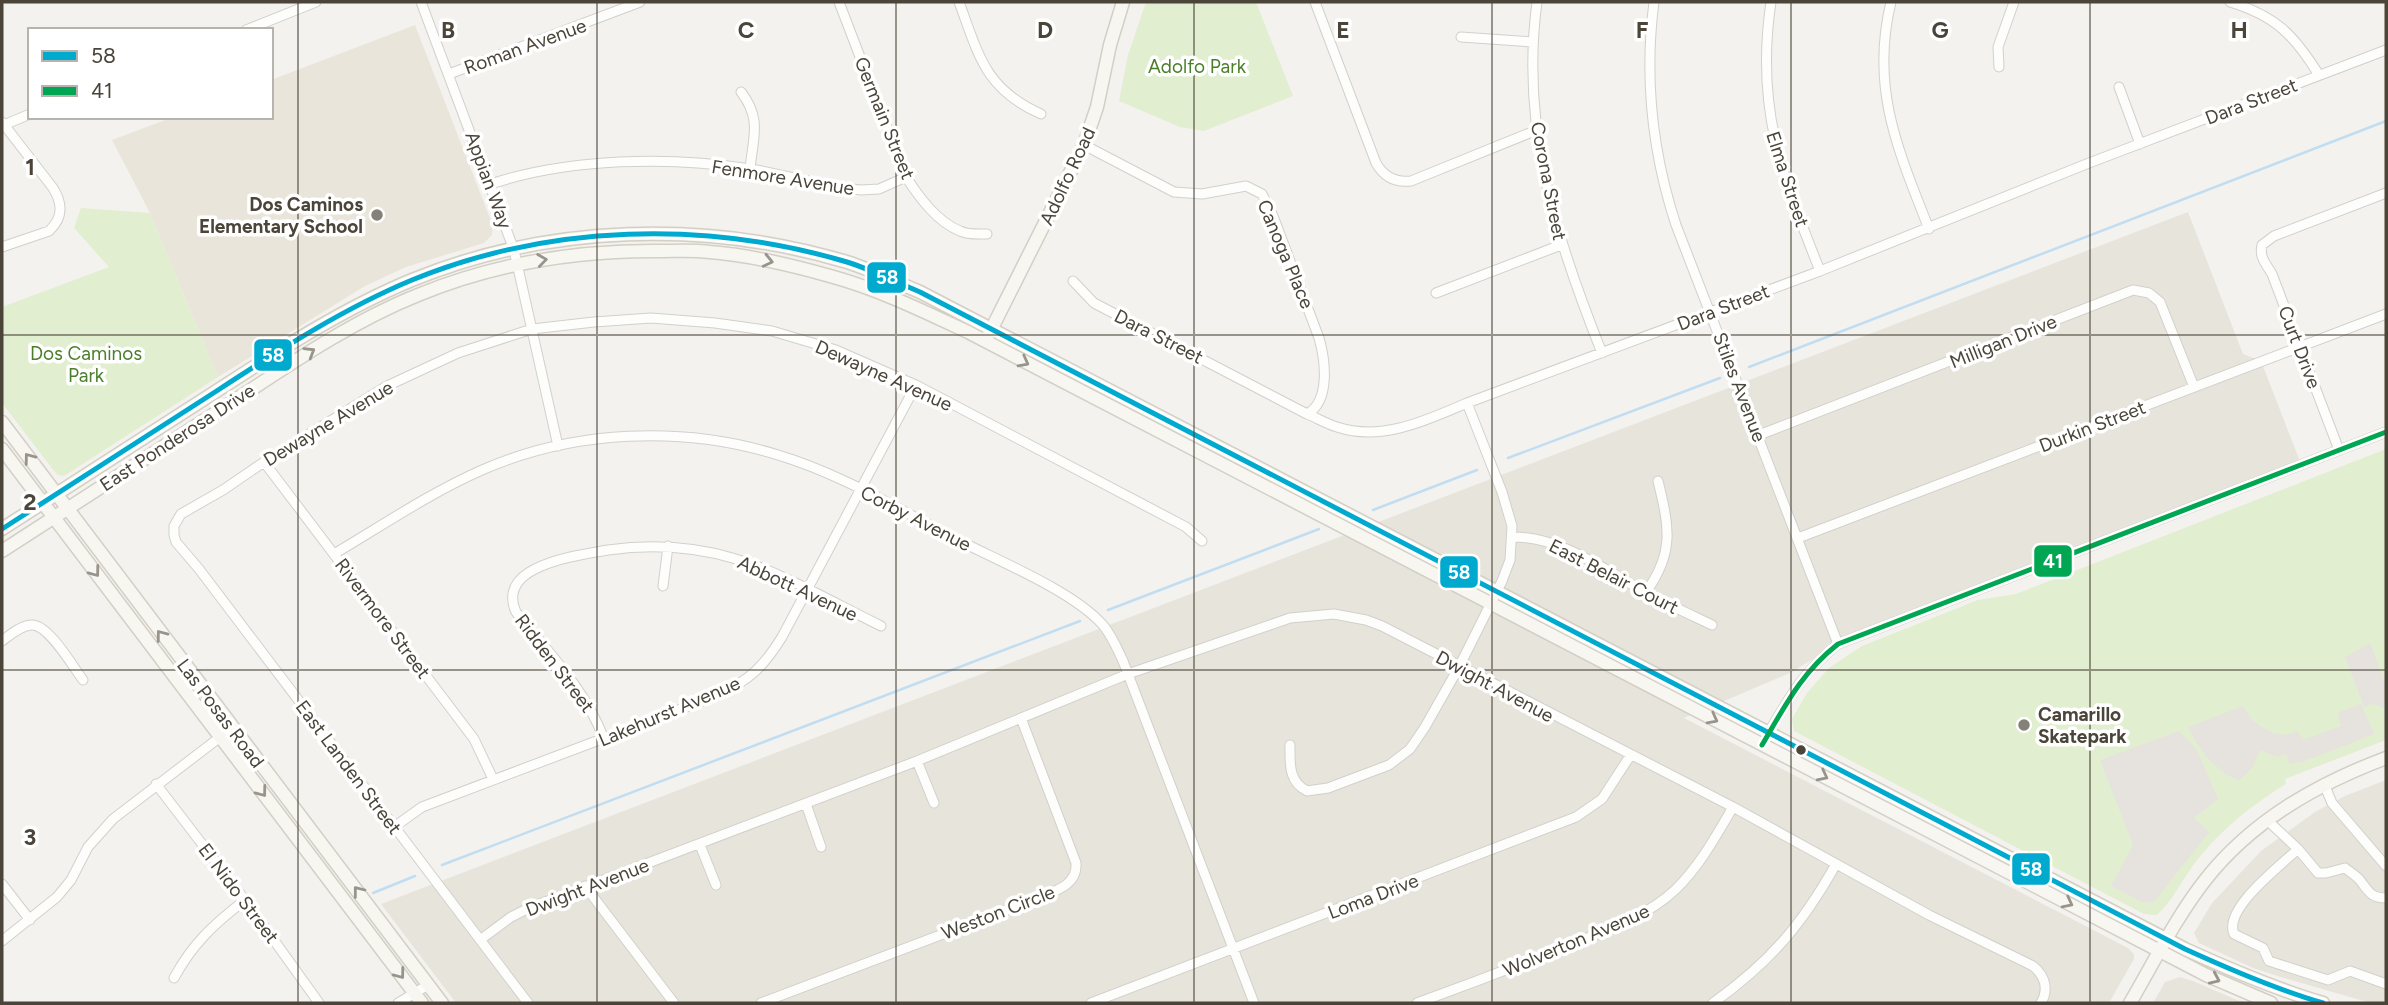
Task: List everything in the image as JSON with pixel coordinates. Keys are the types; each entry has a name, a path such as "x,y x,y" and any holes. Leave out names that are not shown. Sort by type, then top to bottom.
{"main road":[{"name":"Adolfo Road","path":"985,341 1084,145 1097,107 1110,45 1123,2"},
{"name":"East Ponderosa Drive","path":"2,529 280,350 359,305 439,270 484,256 553,242 617,234 696,234 758,242 849,263 920,292 2225,968 2285,992 2323,1003"},
{"name":"East Ponderosa Drive","path":"2,551 281,370 370,318 439,287 518,263 581,254 632,250 708,251 753,258 856,284 905,303 985,341 2206,975 2271,1003"},
{"name":"Las Posas Road","path":"2,422 442,1003"},
{"name":"Las Posas Road","path":"2,449 418,998"},
{"path":"1762,745 1769,732"},
{"path":"2130,1003 2206,879 2233,850 2297,798 2323,784 2386,758"}],"street":[{"path":"251,28 316,2"},
{"name":"Appian Way","path":"421,2 514,250 558,446"},
{"name":"Roman Avenue","path":"449,74 640,2"},
{"name":"Germain Street","path":"839,2 906,177 937,216 958,231 987,234"},
{"path":"959,2 977,52 988,73 1011,98 1041,114"},
{"path":"1314,2 1376,163 1387,177 1396,181 1411,181 1536,130"},
{"name":"Corona Street","path":"1536,2 1533,82 1536,130 1545,183 1561,245 1602,353"},
{"name":"Stiles Avenue","path":"1654,2 1649,63 1652,126 1659,165 1676,225 1712,312 1838,645"},
{"name":"Elma Street","path":"1771,2 1766,77 1774,144 1790,196 1820,271"},
{"path":"1891,2 1883,54 1888,108 1896,144 1929,229"},
{"path":"1999,67 1998,47 2014,2"},
{"path":"2230,2 2267,18 2289,33 2319,75"},
{"path":"1461,37 1533,42"},
{"name":"Dara Street","path":"1073,281 1094,303 1307,414 1353,431 1390,431 1419,423 1820,271 2386,50"},
{"path":"2119,87 2140,144"},
{"path":"741,92 751,105 755,119 750,169"},
{"path":"2,247 49,231 59,218 61,205 57,195 3,124 28,115"},
{"name":"Canoga Place","path":"1084,145 1165,189 1202,194 1246,186 1262,194 1273,216 1323,352 1324,370 1320,399 1314,411 1307,414"},
{"name":"Fenmore Avenue","path":"491,184 539,171 605,164 697,164 750,169 862,190 878,189 906,177"},
{"name":"Curt Drive","path":"2339,450 2272,274 2261,256 2262,245 2274,236 2386,193"},
{"path":"1436,293 1561,245"},
{"name":"Milligan Drive","path":"1759,435 2133,290 2149,293 2160,302 2194,387"},
{"name":"Durkin Street","path":"1798,538 2386,314"},
{"name":"Dewayne Avenue","path":"173,531 177,519 187,509 223,490 358,403 412,373 458,353 533,329 651,318 747,327 819,344 856,358 916,385 1186,527 1202,541"},
{"name":"Lakehurst Avenue","path":"394,827 422,807 718,695 750,677 771,655 808,590 916,385"},
{"path":"1290,745 1292,774 1298,785 1307,791 1328,788 1389,765 1416,743 1459,667 1510,560 1513,537 1502,492 1467,403"},
{"path":"1769,732 1808,671 1838,645 2386,432"},
{"name":"Corby Avenue","path":"334,554 450,486 509,459 558,446 611,437 713,440 778,455 860,489 1068,598 1101,623 1113,641 1128,674 1254,1003"},
{"name":"Rivermore Street","path":"264,462 474,738 493,779"},
{"path":"1646,592 1658,576 1667,548 1667,519 1658,481"},
{"name":"East Landen Street","path":"173,531 176,542 528,1003"},
{"name":"East Belair Court","path":"1513,537 1528,537 1565,547 1712,625"},
{"path":"663,586 668,546"},
{"name":"Abbott Avenue","path":"514,587 522,577 533,570 575,556 622,548 668,546 743,560 778,574 881,626"},
{"name":"Ridden Street","path":"514,587 512,597 516,612 584,696 604,739"},
{"name":"Dwight Avenue","path":"480,940 519,913 917,761 1128,674 1290,618 1325,614 1348,615 1366,620 1733,807 1929,915 2033,966 2043,976 2046,991 2041,1003"},
{"path":"2,641 22,628 31,625 41,627 83,680"},
{"name":"Weston Circle","path":"761,1003 1069,884 1075,875 1076,863 1021,718"},
{"path":"2,941 65,889 88,847 104,828 156,784 232,728"},
{"name":"Loma Drive","path":"1091,1003 1576,817 1602,799 1630,756"},
{"path":"917,761 934,803"},
{"name":"El Nido Street","path":"156,784 245,900 319,1003"},
{"path":"2323,784 2332,803 2386,866"},
{"path":"806,804 821,847"},
{"name":"Wolverton Avenue","path":"1417,1003 1614,928 1658,904 1694,869 1733,807"},
{"path":"2267,820 2298,849 2318,873 2345,868 2358,878 2372,896 2386,898"},
{"path":"700,845 716,885"},
{"path":"2298,849 2242,904 2232,922 2234,934 2263,948 2269,961 2328,979 2350,971 2386,984"},
{"path":"1713,1003 1755,970 1791,933 1836,864"},
{"path":"2,884 30,920"},
{"path":"585,886 674,1003"},
{"path":"174,978 185,957 205,933 245,900"},
{"path":"398,1003 418,998 428,985"}],"shaded area":[{"path":"415,25 493,226 492,235 484,243 406,267 365,286 218,377 150,213 112,140 168,119 273,119 273,79"},
{"path":"2188,212 2243,354 2261,361 2301,464 1838,644 1790,673 1684,718 2128,948 2134,954 2134,959 2109,1003 456,1003 381,904"},
{"path":"2370,643 2386,685 2386,707 2383,708 2374,704 2364,707 2345,657"},
{"path":"2361,704 2374,734 2305,761 2289,764 2287,754 2277,757 2260,750 2252,768 2239,781 2210,761 2188,727 2243,706 2252,720 2262,727 2285,735 2298,731 2302,740 2341,726 2337,713"},
{"path":"2179,731 2197,750 2218,799 2194,818 2209,832 2154,902 2144,903 2111,886 2133,845 2100,760"},
{"path":"2386,780 2386,1003 2367,1002 2281,977 2253,968 2199,943 2194,933 2212,903 2261,851 2315,812 2345,796"},
{"path":"2180,977 2244,1003 2153,1003 2165,982"}],"green space":[{"name":"Adolfo Park","path":"1146,2 1256,2 1293,96 1204,131 1180,127 1119,101 1128,55"},
{"name":"Dos Caminos Park","path":"81,208 150,213 218,377 64,476 54,471 2,403 2,307 109,267 74,228"},
{"path":"2386,449 2386,740 2285,779 2286,784 2247,811 2212,843 2157,915 2144,914 1794,731 1792,719 1807,693 1829,668 1862,646 1978,600 2016,594"}],"waterway":[{"path":"1749,367 2386,121"},
{"path":"1508,458 1720,378"},
{"path":"1373,510 1477,470"},
{"path":"1108,610 1319,529"},
{"path":"442,865 1080,621"},
{"path":"373,893 415,876"}],"transit line":[{"name":"58","path":"2,529 311,332 386,291 464,261 518,248 628,234 684,234 793,248 856,265 920,292 2185,949 2253,979 2323,1003"},
{"name":"41","path":"1762,745 1804,678 1838,644 2386,432"}],"place":[{"name":"Dos Caminos Elementary School","path":"377,215"},
{"name":"Camarillo Skatepark","path":"2024,725"}]}
